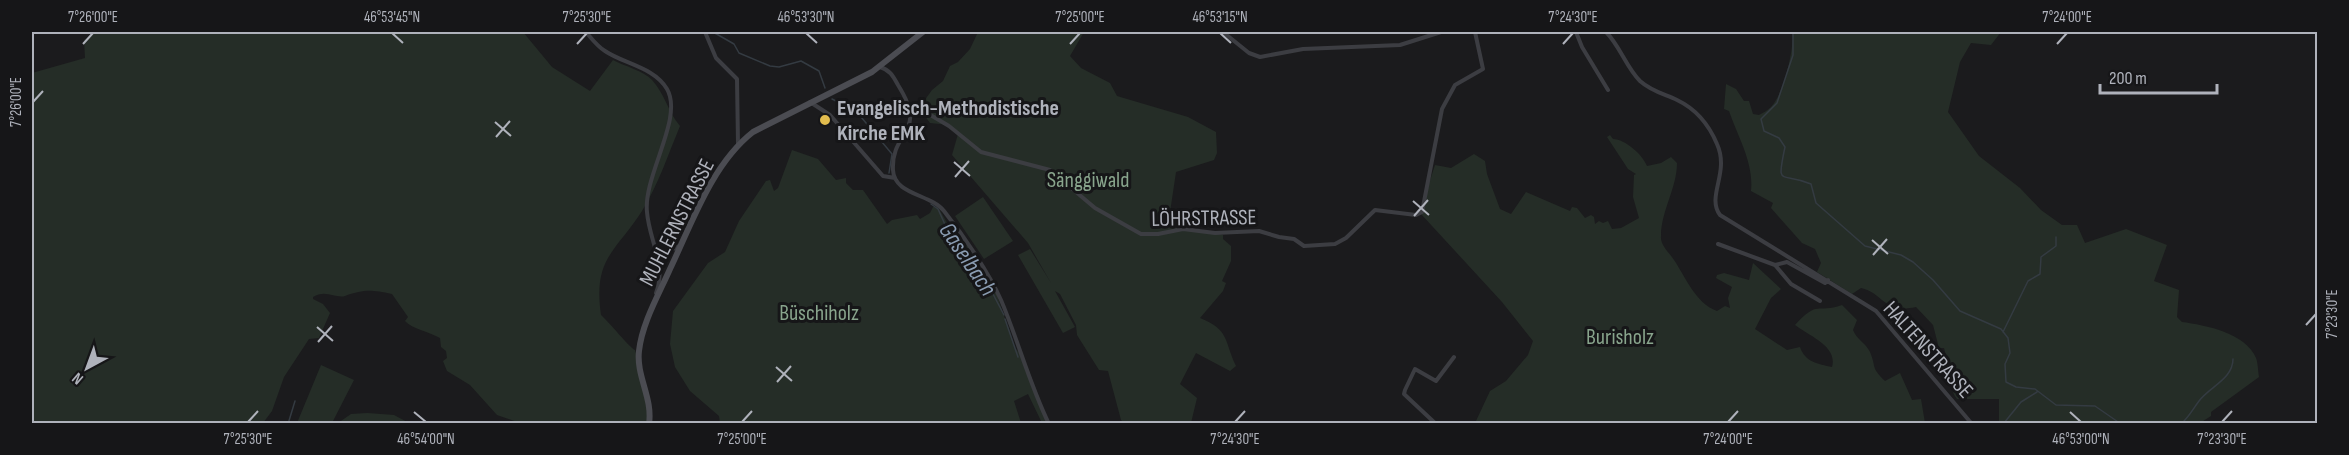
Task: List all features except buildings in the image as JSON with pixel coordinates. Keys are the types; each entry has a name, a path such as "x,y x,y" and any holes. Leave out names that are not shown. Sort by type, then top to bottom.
{"street":[{"path":"586,32 603,50 657,78 670,96 670,117 654,165 646,202 660,277 652,309"},
{"path":"705,32 716,57 737,80 738,145"},
{"name":"MUHLERNSTRASSE","path":"649,423 650,401 639,355 652,309 714,180 738,145 762,125 880,67 923,32"},
{"path":"1223,32 1249,53 1260,57 1303,49 1400,45 1441,32"},
{"name":"LÖHRSTRASSE","path":"911,107 917,107 948,126 981,152 1050,170 1083,198 1135,232 1149,235 1183,229 1215,233 1259,231 1279,237 1294,238 1304,246 1335,244 1346,238 1375,210 1416,215 1422,212 1443,109 1455,85 1483,69 1475,32"},
{"path":"1576,32 1582,47 1608,90"},
{"name":"HALTENSTRASSE","path":"1606,32 1641,82 1653,91 1687,105 1709,127 1722,162 1722,175 1714,201 1720,215 1828,280 1883,317 1972,423"},
{"path":"890,60 890,71 911,107 911,119 894,161 895,178 902,187 932,201 944,210 994,287 1048,423"},
{"path":"880,67 890,71"},
{"path":"810,102 830,115 883,176 895,178"},
{"path":"655,249 667,252 682,244"},
{"name":"HALTENSTRASSE","path":"1718,244 1775,265 1792,285 1820,301"},
{"name":"HALTENSTRASSE","path":"1775,265 1787,262 1824,282 1828,280"},
{"path":"1436,423 1404,394 1415,369 1436,381 1454,357"}],"green space":[{"path":"95,32 523,32 552,67 590,91 613,60 648,77 660,91 680,126 648,201 608,257 600,281 599,296 601,315 635,350 649,399 648,423 520,423 497,415 470,385 447,371 443,361 447,358 446,351 441,347 440,338 405,321 408,317 392,294 368,291 342,297 322,294 313,297 330,313 319,338 309,339 284,377 272,411 263,423 32,423 32,73 85,58 84,40"},
{"name":"Sänggiwald","path":"978,32 1084,32 1070,56 1081,68 1110,83 1117,96 1188,117 1216,132 1217,153 1214,160 1176,172 1169,219 1173,227 1223,235 1223,239 1231,246 1231,261 1222,281 1226,283 1223,291 1200,318 1217,327 1225,337 1236,366 1230,371 1196,353 1180,384 1197,398 1191,423 1124,423 1121,420 1108,371 1099,370 1077,335 1076,325 1060,294 1055,291 1075,327 1063,333 1018,255 1030,249 1051,283 1028,243 952,155 958,134 949,125 930,123 919,108 932,90 943,81 950,66 958,62 970,49"},
{"path":"1792,32 2001,32 1991,45 1971,43 1960,62 1948,112 1979,156 2020,188 2041,210 2062,225 2077,225 2085,243 2126,229 2167,245 2154,281 2179,290 2177,317 2182,322 2213,328 2243,342 2256,358 2259,377 2211,412 2211,416 2200,423 1999,423 1999,399 1957,399 1950,382 1944,348 1939,348 1933,325 1916,307 1890,306 1875,294 1861,288 1852,294 1817,272 1821,263 1815,249 1802,243 1771,208 1773,203 1751,191 1750,170 1744,150 1729,111 1724,109 1726,84 1736,89 1744,101 1749,101 1753,114 1759,115 1771,107 1784,82 1792,49"},
{"name":"Burisholz","path":"1610,135 1613,139 1633,148 1647,166 1661,163 1671,157 1677,163 1661,239 1691,288 1703,302 1717,311 1725,306 1730,308 1728,298 1732,287 1716,278 1717,275 1724,273 1749,280 1753,263 1781,289 1771,298 1755,329 1787,350 1800,347 1809,359 1832,367 1833,360 1827,347 1795,325 1809,312 1842,305 1857,320 1853,330 1868,349 1880,376 1885,381 1900,373 1912,400 1921,399 1925,423 1477,423 1490,391 1506,381 1528,355 1533,341 1502,302 1421,214 1424,211 1424,199 1435,165 1451,168 1474,154 1485,161 1487,174 1500,209 1511,214 1526,192 1570,211 1572,207 1577,208 1585,218 1591,215 1594,217 1595,224 1599,221 1603,223 1608,221 1612,229 1621,228 1639,218 1633,197 1634,175 1636,174 1628,169 1607,137"},
{"name":"Büschiholz","path":"792,150 818,159 836,180 846,178 846,183 853,190 863,190 887,224 892,220 917,215 920,219 930,213 933,207 938,207 950,228 964,241 996,292 1015,348 1024,358 1049,423 1042,423 1028,394 1014,401 1021,423 720,423 719,416 690,391 675,367 670,344 673,311 708,263 725,252 739,221 766,181 770,180 774,191 778,188"},
{"path":"983,197 1013,241 984,259 955,216"},
{"path":"321,365 354,380 332,423 297,423"},
{"path":"351,414 394,415 409,423 338,423"}],"waterway":[{"name":"Gaselbach","path":"713,32 734,44 739,53 770,66 779,67 801,61 819,71 825,88"},
{"path":"1793,32 1793,55 1777,103 1761,119 1764,131 1779,138 1785,147 1781,174 1811,184 1816,203 1865,246 1901,255 1913,262 1933,280 1960,311 2001,329 2008,338 2010,353 2005,364 2006,382 2016,387 2035,389 2056,405 2095,406 2121,424"},
{"name":"Gaselbach","path":"832,99 856,111 892,154 889,173"},
{"name":"Gaselbach","path":"931,204 938,209 947,229 963,245 981,271 1004,315"},
{"path":"2003,332 2028,281 2040,274 2041,257 2056,246 2056,237"},
{"name":"Gaselbach","path":"1005,319 1018,357"},
{"path":"2181,424 2203,396 2225,377 2232,366 2233,359"},
{"path":"2004,423 2021,402 2037,392"},
{"path":"288,424 295,401"}],"place":[{"name":"Evangelisch-Methodistische Kirche EMK","path":"825,120"}]}
